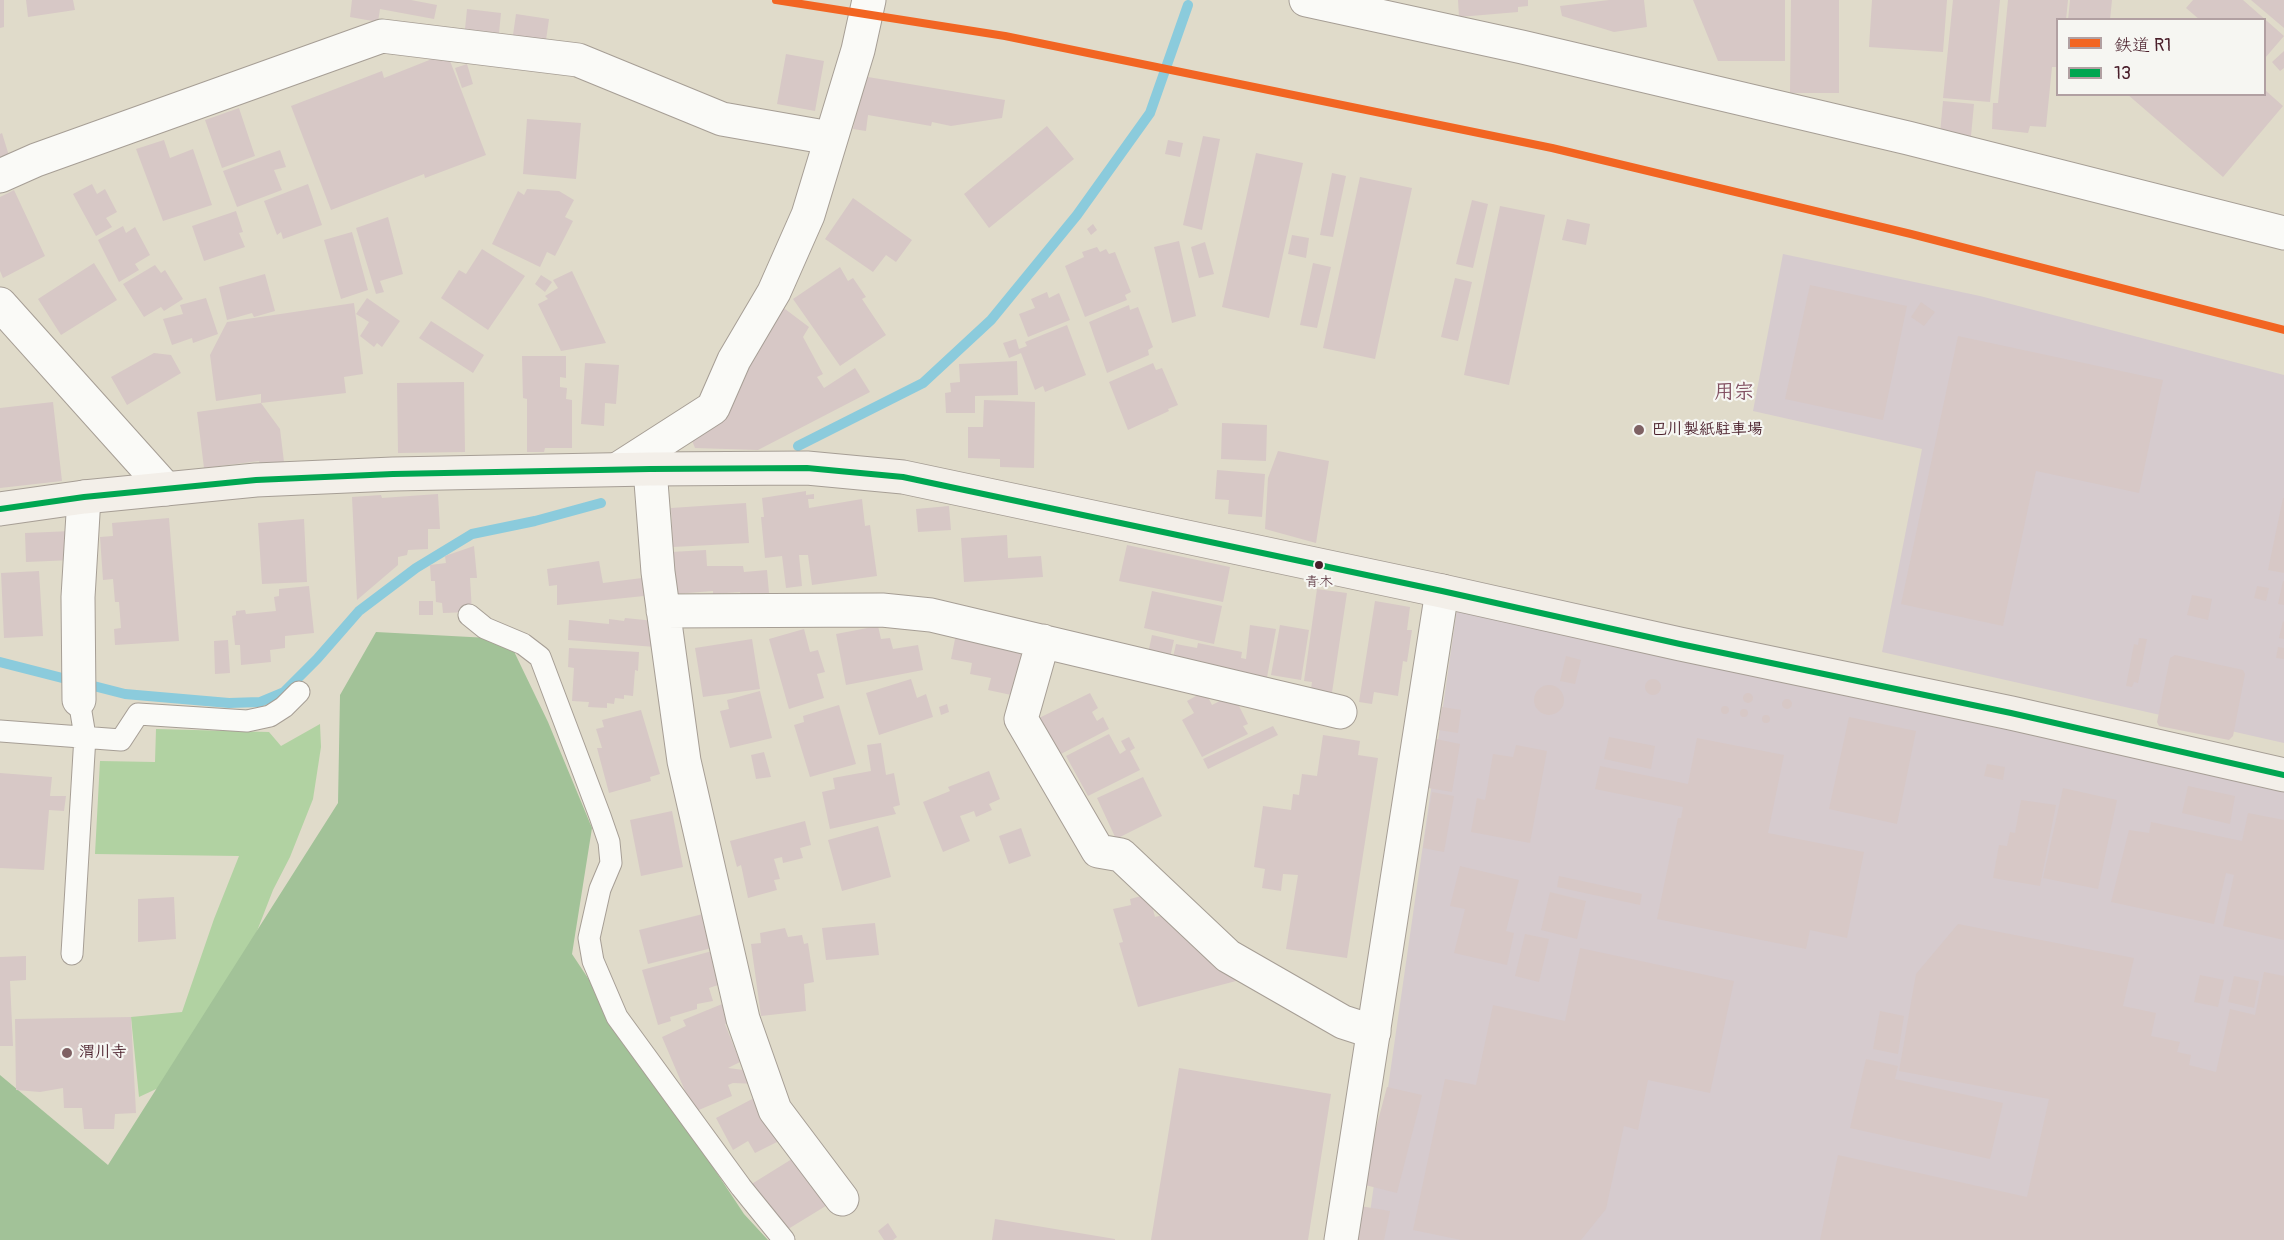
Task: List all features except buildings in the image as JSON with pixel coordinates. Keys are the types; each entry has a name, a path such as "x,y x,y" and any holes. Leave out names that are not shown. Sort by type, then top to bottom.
{"main road":[{"path":"0,509 84,497 256,480 370,474 650,468 807,468 903,477 2011,713 2284,775"}],"street":[{"path":"618,469 713,408 734,360 774,292 808,215 858,50 869,0"},
{"path":"1306,0 1522,47 1908,138 2284,233"},
{"path":"0,176 36,160 382,36 578,60 722,118 830,138"},
{"path":"0,304 166,489"},
{"path":"650,468 657,572 684,761 743,1019 775,1110 842,1200"},
{"path":"79,700 79,576 84,497"},
{"path":"1341,1240 1442,591"},
{"path":"663,611 882,610 931,615 1340,712"},
{"path":"1043,641 1021,719 1098,851 1122,855 1228,956 1343,1022 1374,1032"}],"lane":[{"path":"468,615 484,628 523,644 540,657 600,816 609,842 611,863 593,913 589,938 593,961 617,1017 741,1187 784,1240"},
{"path":"0,731 121,740 138,714 247,721 270,716 299,693"},
{"path":"72,954 85,736 79,700"}],"shaded area":[{"path":"1783,254 1980,296 2284,375 2284,743 1882,652 1922,449 1753,411"},
{"path":"1457,609 2284,790 2284,1240 1366,1240"}],"green space":[{"path":"376,632 508,639 548,722 592,828 572,954 744,1214 768,1240 0,1240 0,1075 108,1165 338,803 340,695"},
{"path":"320,724 321,747 313,799 290,857 273,890 229,1003 195,1071 139,1097 131,1017 182,1012 214,919 239,856 95,854 100,761 155,762 156,729 269,732 281,746"}],"waterway":[{"path":"798,446 923,383 991,320 1077,215 1150,113 1188,5"},
{"path":"0,662 125,694 229,703 260,702 284,692 359,611 416,568 472,534 535,521 601,503"}],"rail line":[{"name":"R1","path":"776,0 1005,36 1552,148 1911,234 2284,330"}],"transit line":[{"name":"13","path":"0,509 84,497 256,480 393,474 807,468 903,477 2011,713 2284,775"}],"place":[{"name":"巴川製紙駐車場","path":"1639,430"},
{"name":"青木","path":"1319,565"},
{"name":"渭川寺","path":"67,1053"}],"district":[{"name":"用宗","path":"1734,393"}]}
